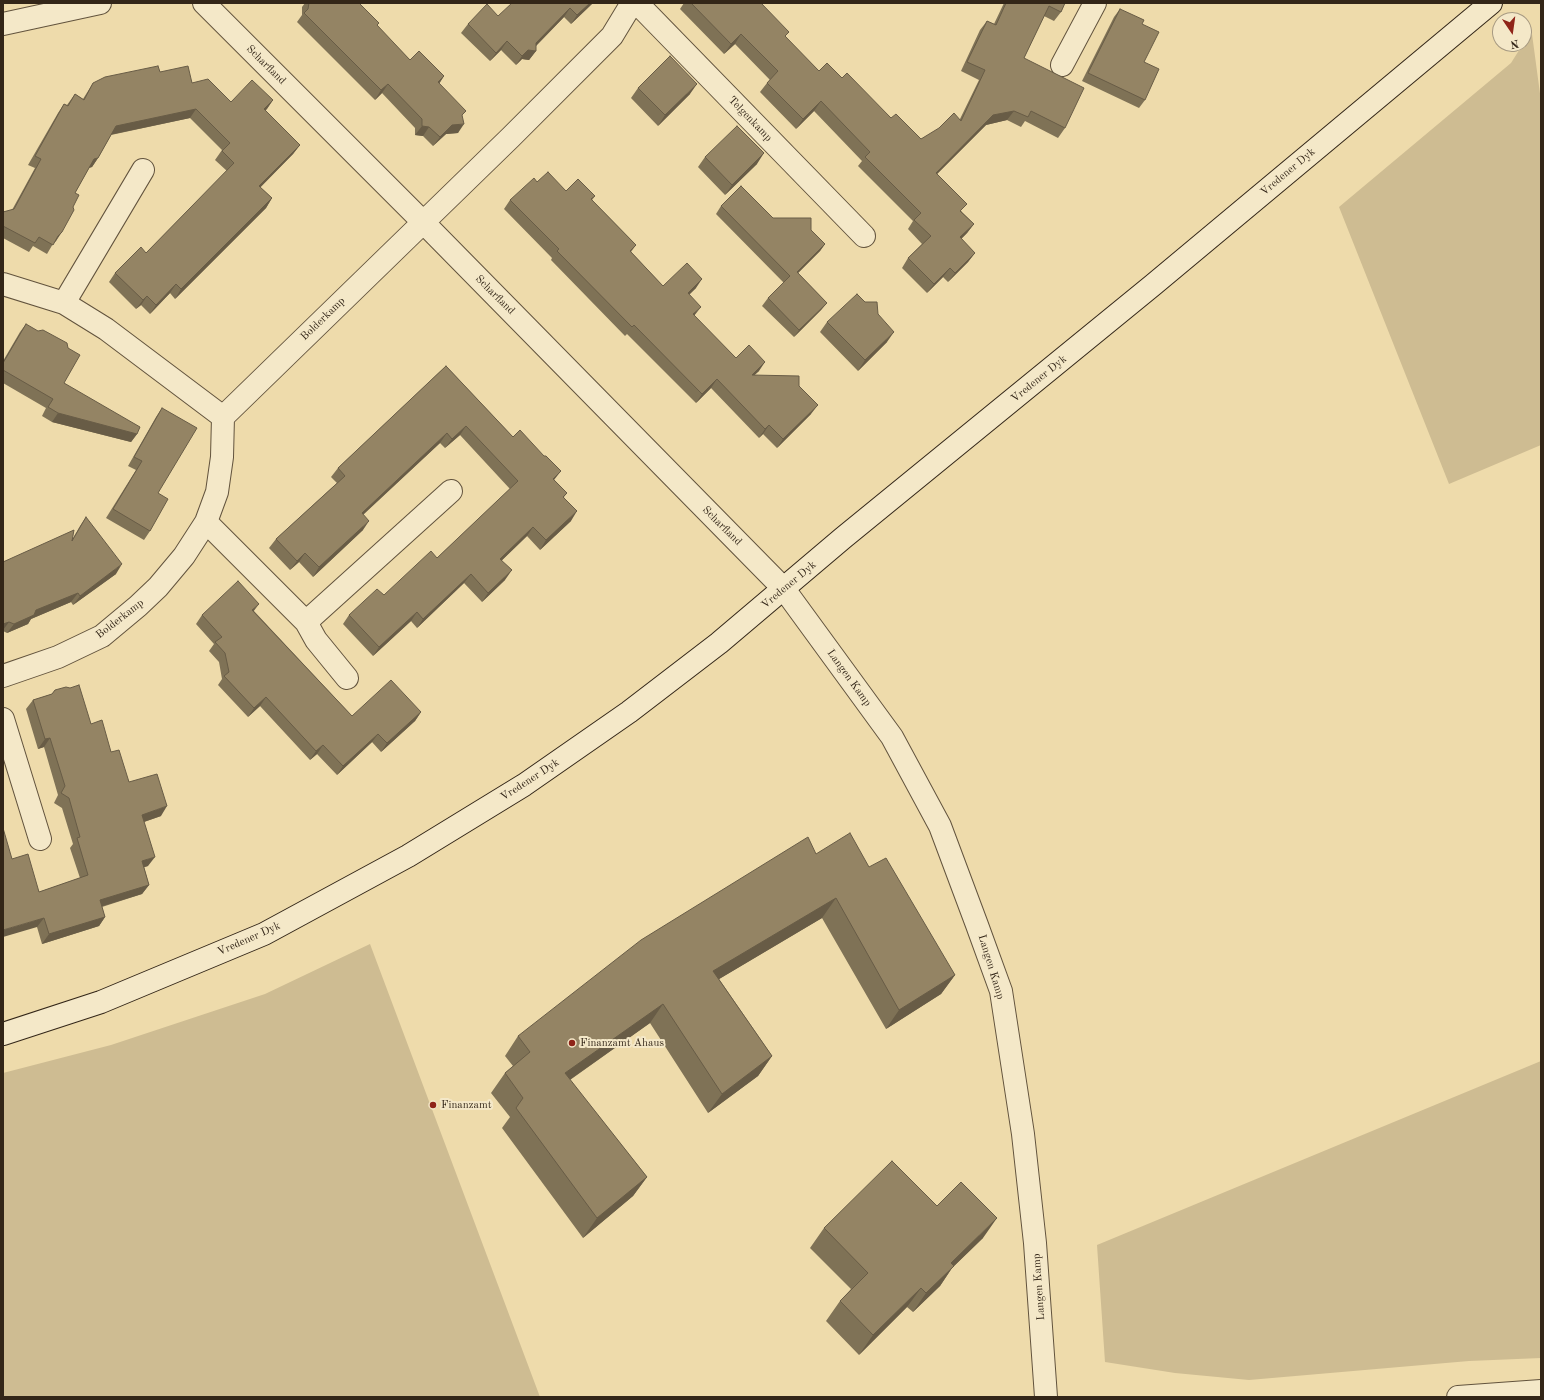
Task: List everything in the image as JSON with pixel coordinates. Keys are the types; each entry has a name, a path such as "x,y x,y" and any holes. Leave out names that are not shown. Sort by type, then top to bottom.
{"street":[{"path":"3,24 100,3"},
{"name":"Scharfland","path":"204,3 423,222 784,589"},
{"path":"423,222 612,36 632,3"},
{"name":"Telgenkamp","path":"637,3 864,236"},
{"path":"1062,65 1094,3"},
{"name":"Vredener Dyk","path":"3,1034 101,1002 264,934 408,856 524,785 629,712 719,643 844,538 1153,285 1491,3"},
{"path":"64,303 143,170"},
{"name":"Bolderkamp","path":"3,676 58,657 102,636 158,587 184,556 206,522 217,492 222,457 223,417 423,222"},
{"path":"3,284 64,303 106,329 223,417"},
{"path":"306,622 451,491"},
{"path":"206,522 306,622 316,640 347,678"},
{"name":"Langen Kamp","path":"784,589 896,744 940,826 1001,991 1005,1026 1023,1134 1036,1243 1046,1397"},
{"path":"3,719 40,839"},
{"path":"1458,1397 1541,1391"}],"shaded area":[{"path":"1532,34 1541,101 1541,445 1449,484 1339,207 1511,63 1518,52 1532,52"},
{"path":"370,944 540,1397 3,1397 3,1073 111,1045 265,994"},
{"path":"1541,1061 1541,1358 1469,1361 1249,1380 1175,1373 1105,1362 1097,1245"}],"building":[{"path":"309,3 359,3 379,23 377,25 410,60 419,51 444,76 438,82 466,111 462,115 464,124 452,125 440,137 429,127 422,126 422,119 388,84 381,90 304,13 308,9"},
{"path":"512,3 590,3 577,15 570,8 536,43 536,51 528,50 522,56 507,41 496,53 468,24 487,4 498,16"},
{"path":"691,3 761,3 789,32 785,36 819,71 827,63 842,78 847,73 891,118 896,114 921,139 939,128 954,113 961,121 985,70 967,62 987,21 996,25 1006,3 1065,3 1061,12 1049,6 1024,58 1084,88 1065,128 1031,111 1028,117 1014,111 993,115 936,173 967,204 960,211 974,224 960,237 975,253 955,273 950,268 934,284 908,258 931,236 914,220 921,213 865,157 870,152 821,101 803,119 767,83 778,71 741,34 731,44"},
{"path":"1120,9 1144,20 1142,24 1159,32 1144,62 1159,69 1145,100 1088,73"},
{"path":"670,56 697,84 665,115 638,88"},
{"path":"158,66 160,72 188,66 192,83 208,79 231,102 252,80 273,100 264,109 300,145 259,186 272,198 181,289 176,284 156,305 147,296 143,300 115,273 141,247 146,253 234,163 222,151 230,143 196,109 116,126 98,158 94,159 75,193 79,195 73,207 74,210 53,245 39,237 35,243 3,226 3,212 14,209 41,159 35,156 64,104 68,106 75,94 84,100 93,83 105,77"},
{"path":"737,126 764,153 732,185 705,157"},
{"path":"548,172 566,191 578,179 595,196 591,199 636,245 630,251 663,286 687,263 702,279 688,293 701,307 693,314 736,358 749,345 765,362 752,375 799,376 799,386 818,405 783,439 769,425 765,429 717,379 702,394 634,325 632,327 557,251 559,249 510,200 534,178 537,182"},
{"path":"741,186 773,218 811,218 811,230 825,244 797,272 827,303 799,330 768,298 790,276 721,206"},
{"path":"857,294 865,302 877,302 878,314 894,332 865,360 827,322"},
{"path":"26,324 38,331 43,330 67,343 68,348 80,355 64,383 140,427 137,434 58,413 48,407 53,399 3,370 3,363"},
{"path":"446,366 513,437 520,430 544,456 546,456 561,471 553,479 567,493 563,497 577,511 546,540 533,527 500,559 512,570 488,593 471,574 423,619 417,612 379,647 349,615 377,589 384,595 431,551 437,558 518,481 466,426 452,439 447,433 362,513 369,521 319,567 305,553 297,561 276,539 345,476 338,468"},
{"path":"162,408 197,428 158,493 168,499 150,531 113,509 142,461 134,457"},
{"path":"86,517 122,564 80,596 78,593 36,610 34,615 14,624 9,622 3,624 3,562 74,530 72,541"},
{"path":"238,581 259,604 252,610 352,716 391,680 421,712 387,743 378,734 343,766 323,745 316,751 266,697 254,708 224,676 229,672 225,653 215,642 222,637 202,615"},
{"path":"79,685 91,724 102,720 111,752 119,750 129,782 157,774 167,806 142,815 155,857 142,861 149,885 100,900 105,917 49,934 44,918 3,930 3,828 12,859 28,854 39,892 88,875 77,838 80,837 69,798 61,793 65,786 50,738 45,739 33,700 52,694 55,690"},
{"name":"Finanzamt Ahaus","path":"850,833 869,867 886,858 955,975 899,1010 836,898 713,971 772,1056 722,1094 663,1004 565,1073 647,1177 597,1218 516,1108 523,1098 505,1073 530,1052 518,1036 641,940 808,837 816,854"},
{"path":"892,1161 937,1206 961,1182 997,1218 951,1263 954,1266 926,1293 921,1288 873,1335 840,1301 868,1273 824,1228"}],"place":[{"name":"Finanzamt Ahaus","path":"572,1043"},
{"name":"Finanzamt","path":"433,1105"}]}
